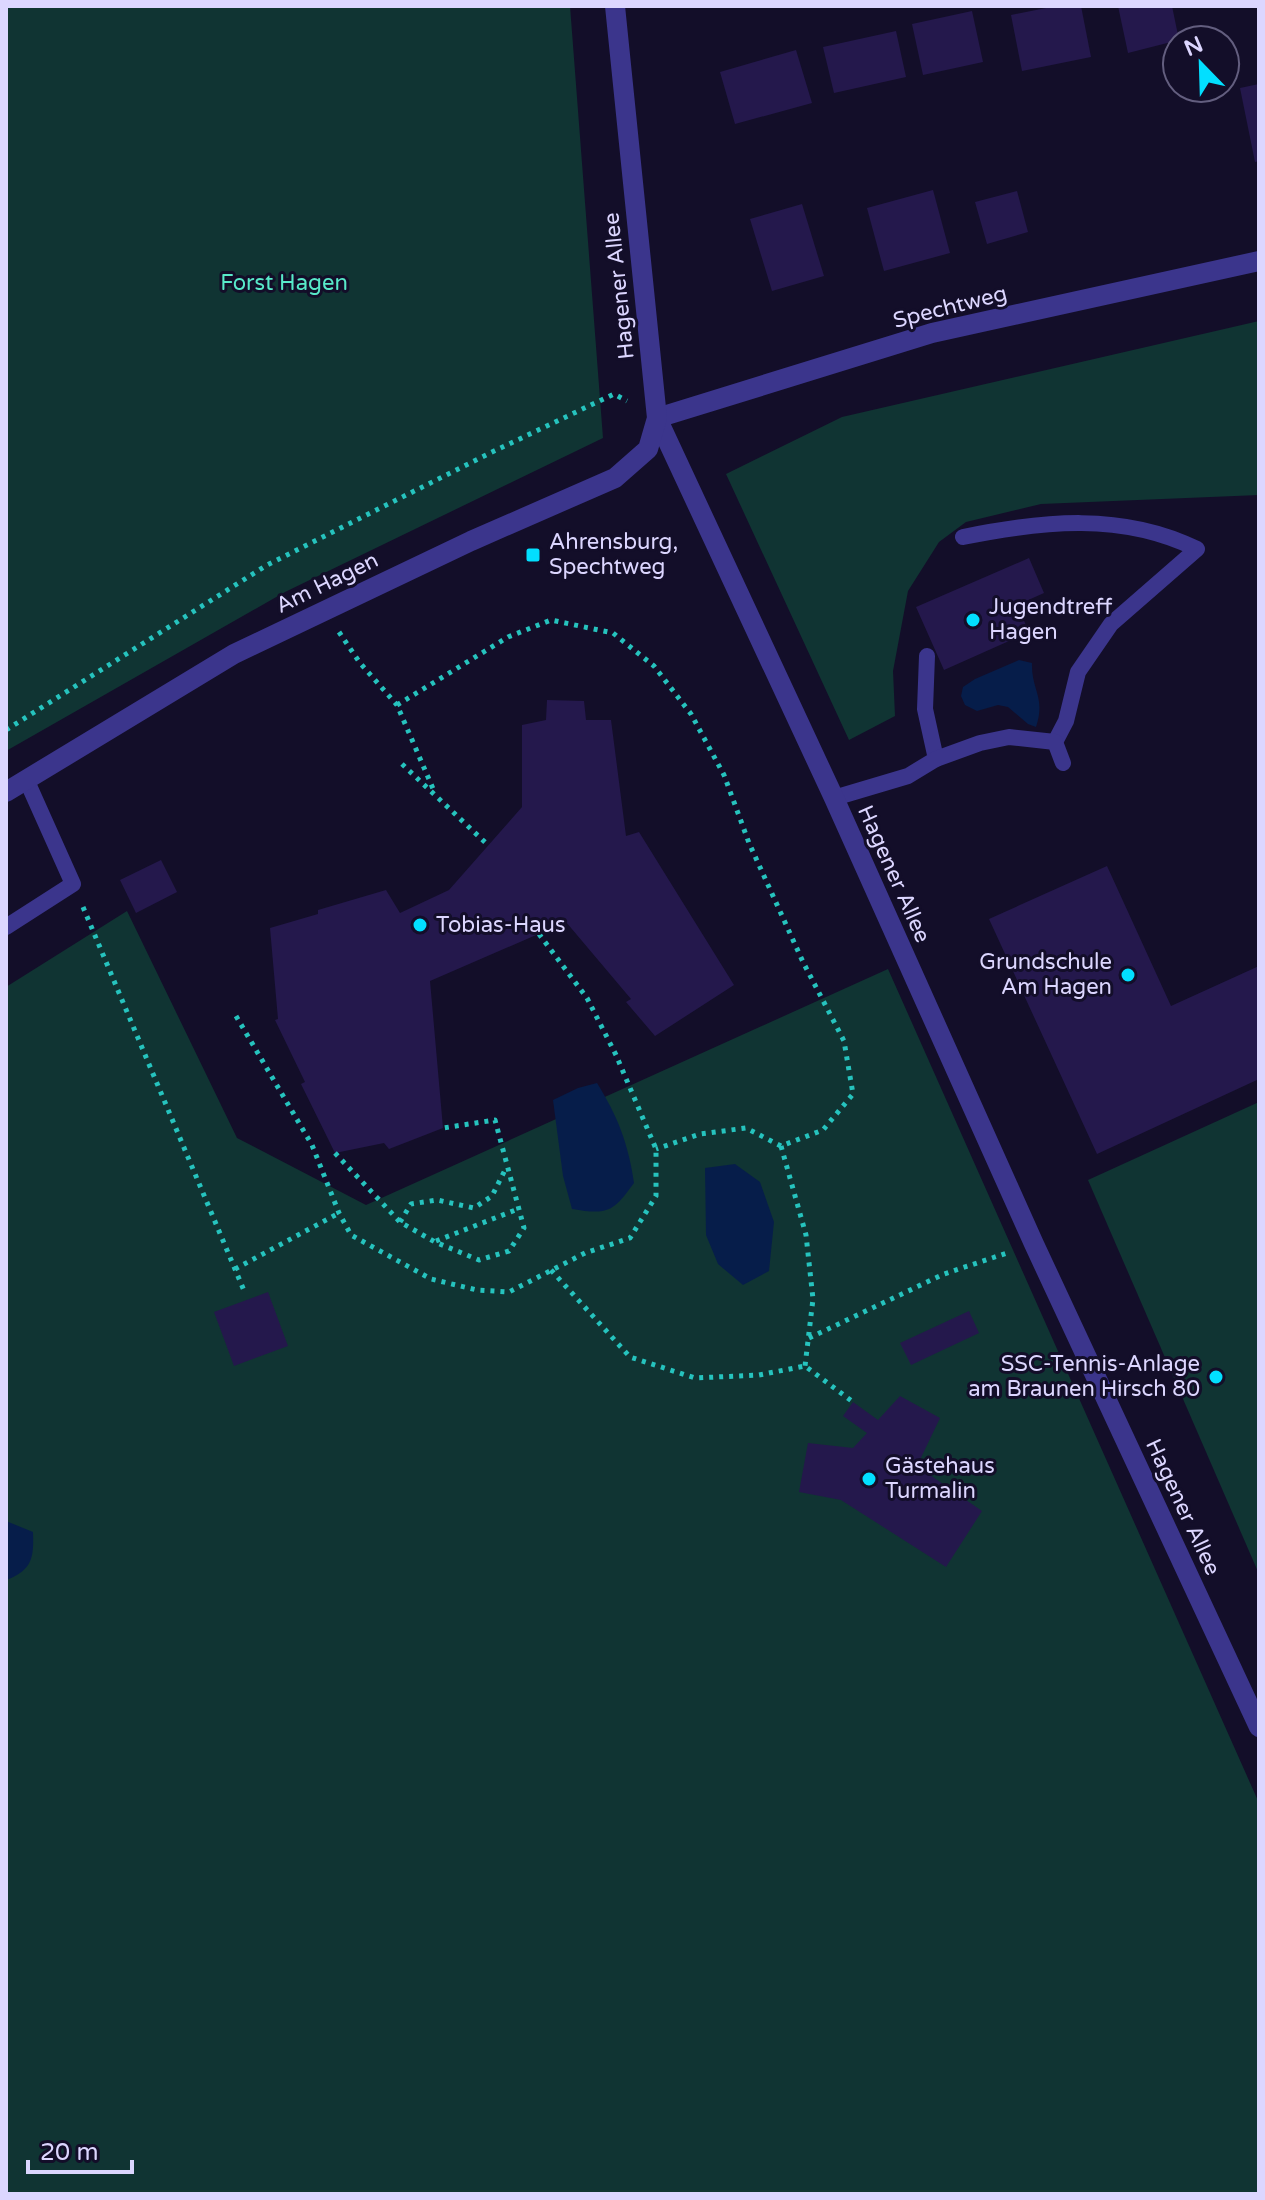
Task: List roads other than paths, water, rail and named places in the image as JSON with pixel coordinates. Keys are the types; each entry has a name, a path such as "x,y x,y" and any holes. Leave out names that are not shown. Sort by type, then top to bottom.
{"street":[{"name":"Hagener Allee","path":"615,6 657,418 834,798 1034,1244 1259,1727"},
{"name":"Spechtweg","path":"657,418 932,333 1259,261"},
{"name":"Am Hagen","path":"6,792 234,654 471,541 615,478 648,449 657,418"}],"lane":[{"path":"963,537 1040,525 1088,522 1143,528 1197,549 1111,624 1078,672 1066,721 1055,742 1063,763"},
{"path":"927,656 925,709 936,759"},
{"path":"834,798 908,776 936,759 980,743 1009,737 1055,742"},
{"path":"6,927 73,884 26,779"}],"water":[{"path":"1019,660 1032,663 1039,701 1036,727 1008,707 998,705 977,711 965,705 961,696 963,687"},
{"path":"597,1083 621,1131 634,1183 615,1206 594,1212 572,1209 563,1176 553,1100"},
{"path":"735,1164 760,1182 774,1222 769,1271 743,1285 718,1264 706,1235 705,1168"},
{"path":"6,1521 33,1532 33,1541 30,1562 21,1572 6,1580"}],"place":[{"name":"Ahrensburg, Spechtweg","path":"533,555"},
{"name":"Jugendtreff Hagen","path":"973,620"},
{"name":"Tobias-Haus","path":"420,925"},
{"name":"Grundschule Am Hagen","path":"1128,975"},
{"name":"SSC-Tennis-Anlage am Braunen Hirsch 80","path":"1216,1377"},
{"name":"Gästehaus Turmalin","path":"869,1479"}],"park label":[{"name":"Forst Hagen","path":"284,283"}]}
